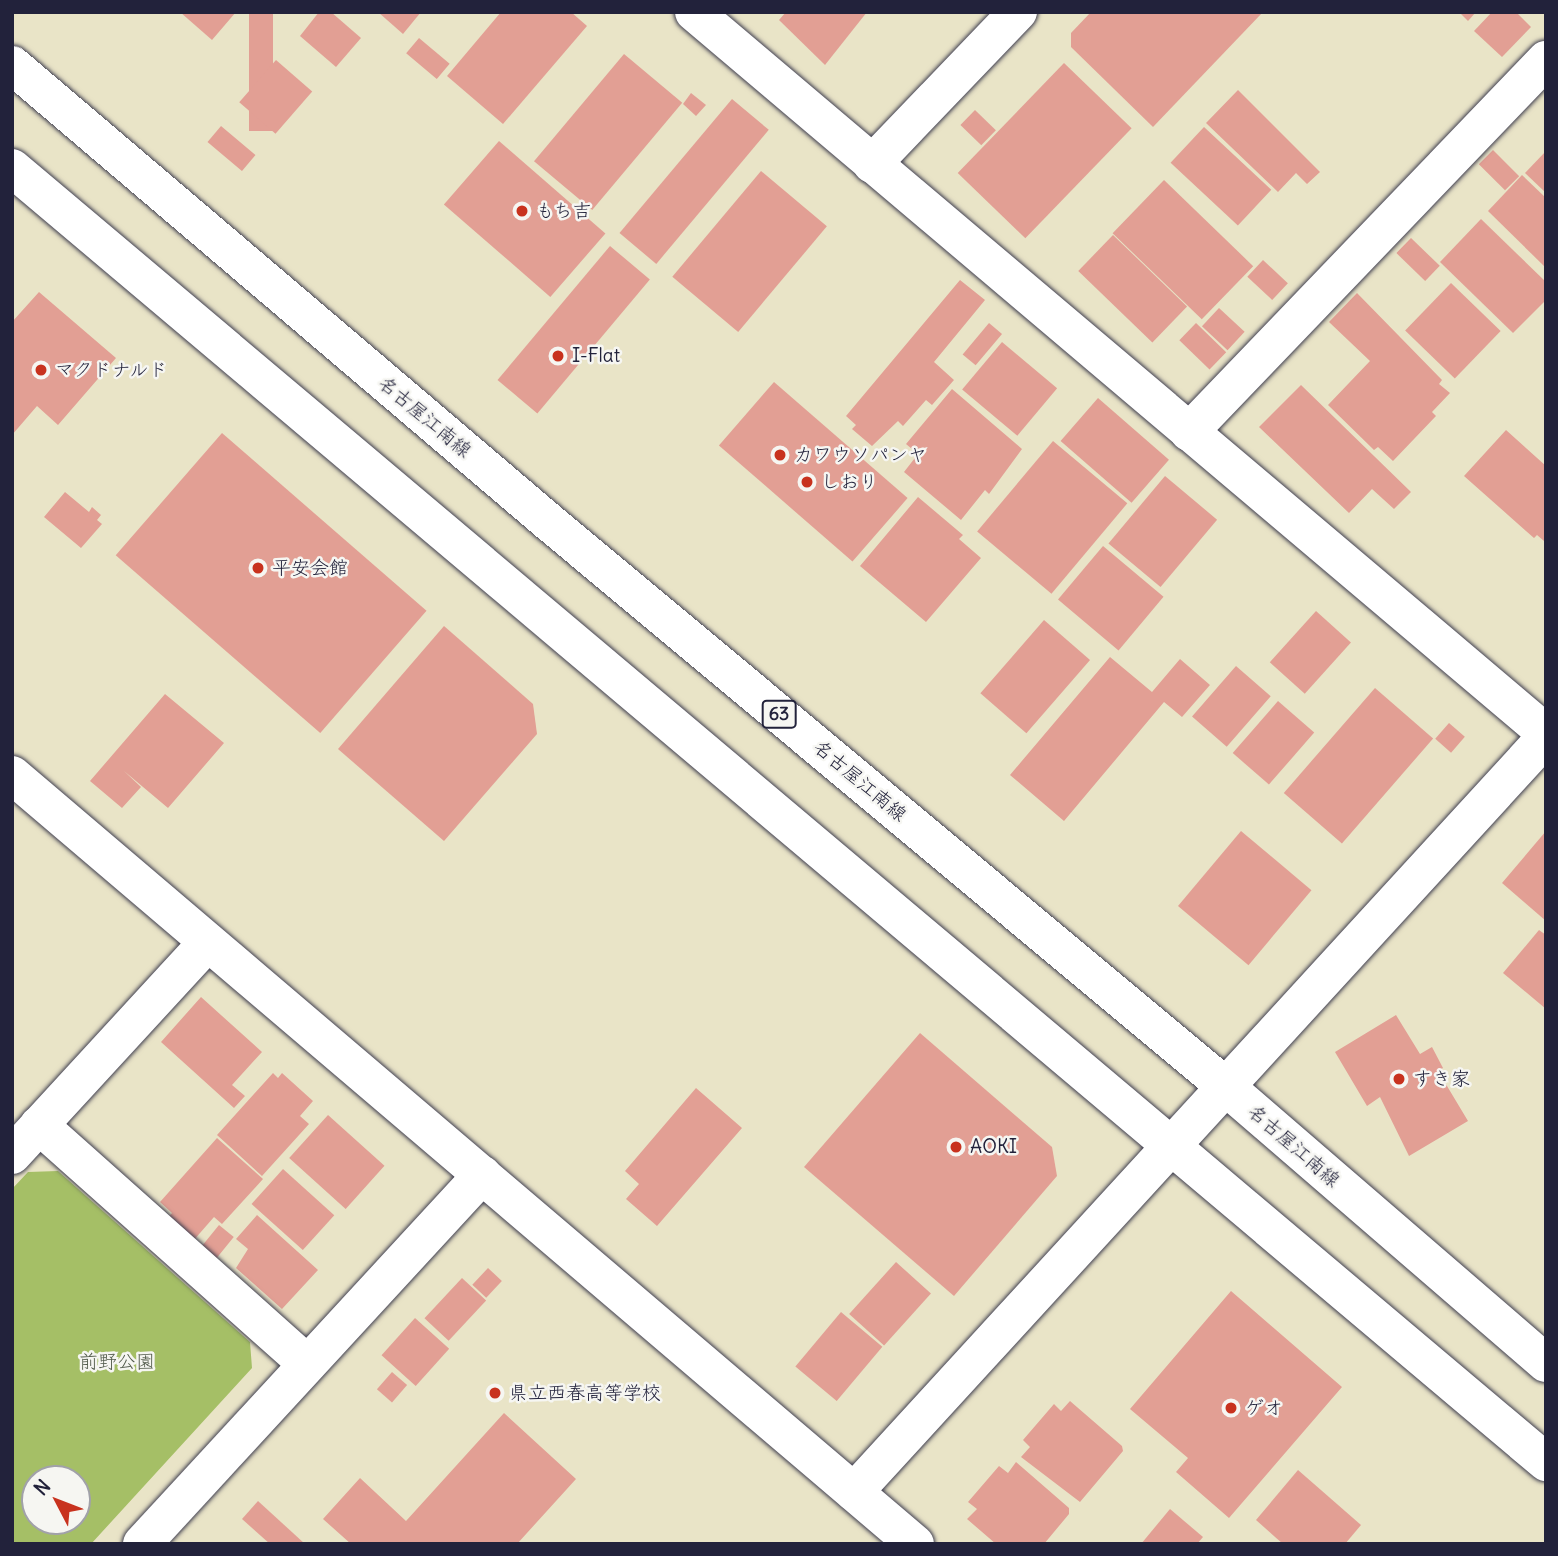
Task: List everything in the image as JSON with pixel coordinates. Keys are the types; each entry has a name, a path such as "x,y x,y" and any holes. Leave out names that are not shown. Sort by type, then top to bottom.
{"street":[{"path":"694,12 1546,735 854,1492"},
{"path":"873,164 1018,12"},
{"path":"1189,432 1546,60"},
{"name":"名古屋江南線","path":"12,65 550,523 1225,1086 1546,1363"},
{"path":"12,168 1546,1462"},
{"path":"12,775 915,1544"},
{"path":"12,1155 208,942"},
{"path":"39,1125 307,1364"},
{"path":"142,1544 481,1175"}],"green space":[{"name":"前野公園","path":"58,1171 250,1342 252,1368 91,1544 12,1544 12,1189 28,1172"}],"building":[{"path":"180,12 236,12 212,40"},
{"path":"249,12 273,12 273,131 249,131"},
{"path":"319,12 331,12 361,38 336,67 300,36"},
{"path":"378,12 421,12 403,34"},
{"path":"501,12 571,12 587,26 503,124 447,76"},
{"path":"786,12 867,12 825,65 779,20"},
{"path":"1091,12 1263,12 1153,127 1071,47 1071,33"},
{"path":"1459,12 1476,12 1468,21"},
{"path":"1492,12 1516,12 1531,27 1502,57 1474,31"},
{"path":"419,38 450,64 437,79 406,53"},
{"path":"624,54 682,103 592,210 534,161"},
{"path":"276,60 312,91 275,134 239,102"},
{"path":"1064,63 1132,128 1025,238 958,173"},
{"path":"1238,90 1320,172 1307,184 1296,173 1278,192 1206,123"},
{"path":"691,93 706,105 696,116 683,104"},
{"path":"732,99 769,130 656,264 620,233"},
{"path":"975,110 996,130 981,145 960,125"},
{"path":"221,126 255,155 242,171 208,142"},
{"path":"1204,127 1271,190 1238,226 1171,163"},
{"path":"499,141 605,234 550,297 444,204"},
{"path":"1493,150 1519,176 1505,190 1479,164"},
{"path":"1546,151 1546,193 1525,173"},
{"path":"761,171 827,226 738,332 672,277"},
{"path":"1522,175 1546,198 1546,268 1488,211"},
{"path":"1164,180 1253,266 1202,319 1113,233"},
{"path":"1481,219 1546,282 1546,300 1513,333 1440,262"},
{"path":"1113,235 1187,307 1152,343 1078,271"},
{"path":"1411,238 1440,266 1425,281 1396,253"},
{"path":"610,246 650,279 537,413 498,380"},
{"path":"1263,260 1288,283 1272,300 1247,277"},
{"path":"960,280 985,300 934,362 954,380 932,405 926,400 903,426 898,421 872,446 852,429 856,425 846,416"},
{"path":"1451,283 1501,331 1455,378 1405,330"},
{"path":"39,292 116,358 58,425 37,406 12,435 12,322"},
{"path":"1357,293 1442,380 1439,384 1450,393 1432,412 1436,416 1393,461 1378,447 1374,450 1328,405 1370,361 1329,322"},
{"path":"1219,308 1245,332 1228,350 1202,326"},
{"path":"989,323 1002,334 976,365 963,354"},
{"path":"1196,323 1226,352 1210,369 1179,340"},
{"path":"1002,342 1057,388 1017,436 962,389"},
{"path":"774,382 908,498 852,562 719,445"},
{"path":"1301,385 1411,492 1394,509 1372,489 1349,513 1259,427"},
{"path":"952,389 1022,449 989,494 985,490 961,520 904,472 918,454 906,444"},
{"path":"1098,398 1169,460 1132,503 1061,441"},
{"path":"1506,430 1546,466 1544,541 1537,535 1534,538 1464,476"},
{"path":"222,433 427,611 320,733 116,555"},
{"path":"1053,441 1127,503 1051,594 977,531"},
{"path":"1165,476 1217,520 1161,587 1108,543"},
{"path":"65,492 89,512 92,507 101,515 97,520 102,524 81,548 44,517"},
{"path":"918,497 963,535 959,539 981,558 926,622 860,566"},
{"path":"1103,546 1164,597 1119,650 1058,600"},
{"path":"1316,611 1351,642 1305,694 1270,662"},
{"path":"1044,620 1090,660 1026,733 980,693"},
{"path":"444,626 533,704 537,734 444,841 338,749"},
{"path":"1110,657 1152,692 1180,659 1210,685 1182,717 1164,702 1064,821 1010,775"},
{"path":"1236,666 1271,696 1227,747 1192,717"},
{"path":"1375,688 1433,739 1342,843 1284,793"},
{"path":"165,694 224,743 168,808 124,771 141,787 122,808 90,781"},
{"path":"1278,701 1314,732 1269,785 1233,753"},
{"path":"1449,723 1465,737 1451,753 1435,739"},
{"path":"1241,831 1311,890 1248,965 1178,906"},
{"path":"1546,831 1546,921 1502,883"},
{"path":"1539,930 1546,935 1546,1009 1503,973"},
{"path":"201,997 262,1052 232,1085 245,1096 234,1108 161,1042"},
{"path":"1396,1015 1420,1054 1432,1047 1443,1068 1438,1071 1468,1121 1409,1156 1380,1097 1367,1106 1335,1052"},
{"path":"920,1033 1052,1147 1057,1176 954,1296 804,1167"},
{"path":"273,1073 278,1078 282,1073 313,1101 300,1116 309,1124 262,1176 217,1135"},
{"path":"696,1088 742,1128 657,1226 626,1199 639,1184 625,1171"},
{"path":"328,1115 384,1166 346,1209 289,1158"},
{"path":"217,1138 263,1179 222,1224 214,1217 193,1241 168,1218 172,1213 160,1202"},
{"path":"283,1169 334,1215 303,1250 252,1204"},
{"path":"257,1215 318,1270 282,1309 236,1268 248,1249 236,1239"},
{"path":"219,1225 234,1237 215,1260 200,1248"},
{"path":"896,1262 931,1293 884,1345 849,1314"},
{"path":"488,1268 502,1281 486,1298 472,1285"},
{"path":"462,1278 486,1301 449,1341 424,1318"},
{"path":"1231,1291 1342,1387 1229,1518 1176,1472 1188,1458 1130,1409"},
{"path":"841,1312 882,1347 837,1401 795,1366"},
{"path":"415,1318 449,1349 416,1386 382,1355"},
{"path":"392,1372 407,1385 392,1402 377,1389"},
{"path":"1070,1401 1122,1446 1123,1451 1080,1502 1021,1457 1030,1447 1023,1440 1054,1404 1061,1411"},
{"path":"504,1413 576,1479 517,1544 351,1544 323,1519 360,1478 406,1521"},
{"path":"1016,1462 1069,1508 1069,1514 1044,1544 996,1544 967,1519 977,1509 968,1502 999,1466 1008,1473"},
{"path":"1298,1470 1361,1525 1345,1544 1283,1544 1256,1520"},
{"path":"258,1501 305,1544 270,1544 242,1519"},
{"path":"1170,1509 1203,1537 1197,1544 1141,1544"}],"place":[{"name":"もち吉","path":"522,211"},
{"name":"I-Flat","path":"558,356"},
{"name":"マクドナルド","path":"41,370"},
{"name":"カワウソパンヤ","path":"780,455"},
{"name":"しおり","path":"807,482"},
{"name":"平安会館","path":"258,568"},
{"name":"すき家","path":"1399,1079"},
{"name":"AOKI","path":"956,1147"},
{"name":"県立西春高等学校","path":"495,1393"},
{"name":"ゲオ","path":"1231,1408"}]}
